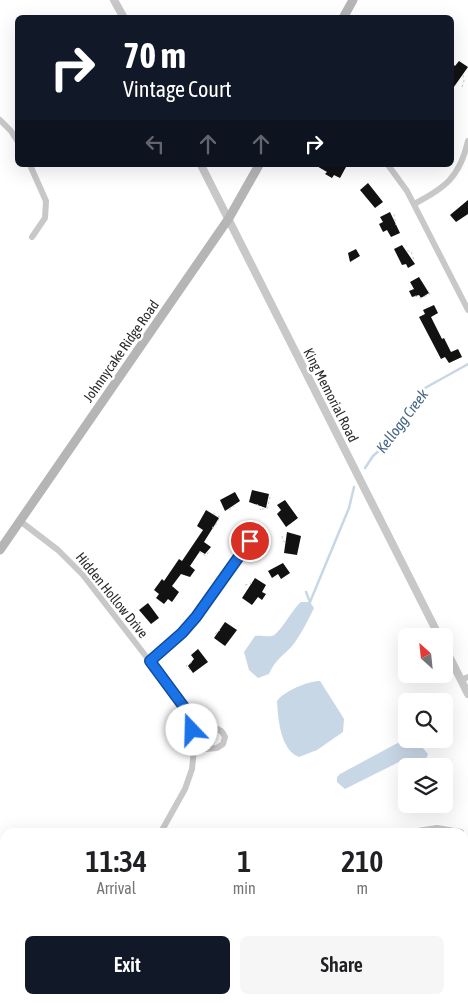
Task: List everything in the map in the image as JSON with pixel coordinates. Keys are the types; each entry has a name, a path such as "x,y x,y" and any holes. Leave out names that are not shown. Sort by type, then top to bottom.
{"main road":[{"path":"345,15 353,0"},
{"name":"Johnnycake Ridge Road","path":"0,550 229,218 259,167"}],"street":[{"path":"114,0 122,15"},
{"path":"0,120 12,130 15,136"},
{"path":"414,204 431,195 450,181 460,167 468,141"},
{"path":"31,167 46,201 45,218 32,237"},
{"name":"King Memorial Road","path":"202,167 435,628"},
{"path":"389,167 414,204 468,310"},
{"name":"Hidden Hollow Drive","path":"20,520 58,550 83,575 184,707 192,730 194,750 192,769 185,789 163,828"},
{"path":"150,661 182,633 196,617 250,541"},
{"path":"453,660 464,678 468,694"},
{"path":"192,730 216,727 225,736 223,744 219,747 194,750"}],"path":[{"path":"462,87 463,75"},
{"path":"394,214 396,225"},
{"path":"407,251 411,251 414,260"},
{"path":"415,296 421,298 430,294 428,290"},
{"path":"257,504 261,509 267,509 271,494"},
{"path":"229,510 234,506"},
{"path":"212,527 214,528 220,517 213,513"},
{"path":"282,536 283,541 287,543"},
{"path":"200,552 206,556 209,551"},
{"path":"245,585 252,583"},
{"path":"215,634 220,630"},
{"path":"190,670 186,666 192,662"}],"water":[{"path":"301,602 310,602 314,608 304,627 295,642 277,661 269,674 258,678 249,670 244,652 255,636 272,636 275,634"},
{"path":"320,681 344,719 343,732 317,750 299,757 288,748 284,741 279,724 277,701 280,697 297,687"},
{"path":"398,743 398,748 423,748 428,754 426,758 398,758 398,762 345,789 337,782 337,777"}],"building":[{"path":"459,61 468,67 454,87 454,65"},
{"path":"318,167 346,167 340,178 334,175 332,178 325,174 327,172"},
{"path":"368,183 383,202 375,208 360,190"},
{"path":"468,200 468,214 456,222 450,215"},
{"path":"390,212 400,233 391,237 387,230 383,232 379,224 383,222 380,217"},
{"path":"402,245 415,264 408,268 406,264 402,265 394,249"},
{"path":"356,249 360,256 350,262 348,253"},
{"path":"419,277 429,293 421,298 419,295 412,297 409,291 414,289 410,282"},
{"path":"434,305 438,313 431,317 442,339 444,338 451,352 458,349 462,357 449,363 445,357 441,359 419,317 425,314 423,310"},
{"path":"252,490 269,494 266,508 249,502"},
{"path":"235,492 240,501 225,511 220,500"},
{"path":"285,500 298,518 286,527 277,514 281,510 277,505"},
{"path":"206,510 219,518 204,542 211,547 205,554 200,551 190,566 195,570 190,577 181,574 172,586 179,592 172,602 168,599 164,604 156,598 159,594 154,590 162,579 164,581 179,559 182,561 203,530 197,526"},
{"path":"287,532 301,536 297,555 284,553"},
{"path":"283,563 290,573 281,579 278,574 272,578 268,571"},
{"path":"255,578 266,585 262,592 266,594 262,600 258,597 252,605 242,598"},
{"path":"148,603 159,618 151,624 139,610"},
{"path":"225,622 237,630 225,646 214,638"},
{"path":"198,649 208,662 193,673 188,666 194,659 191,655"}],"waterway":[{"name":"Kellogg Creek","path":"365,468 373,456 392,439 425,388 468,364"},
{"name":"Kellogg Creek","path":"306,592 310,602 349,508 354,487"}],"route":[{"path":"192,730 184,707 150,661 182,633 196,617 240,552 250,541"}]}
